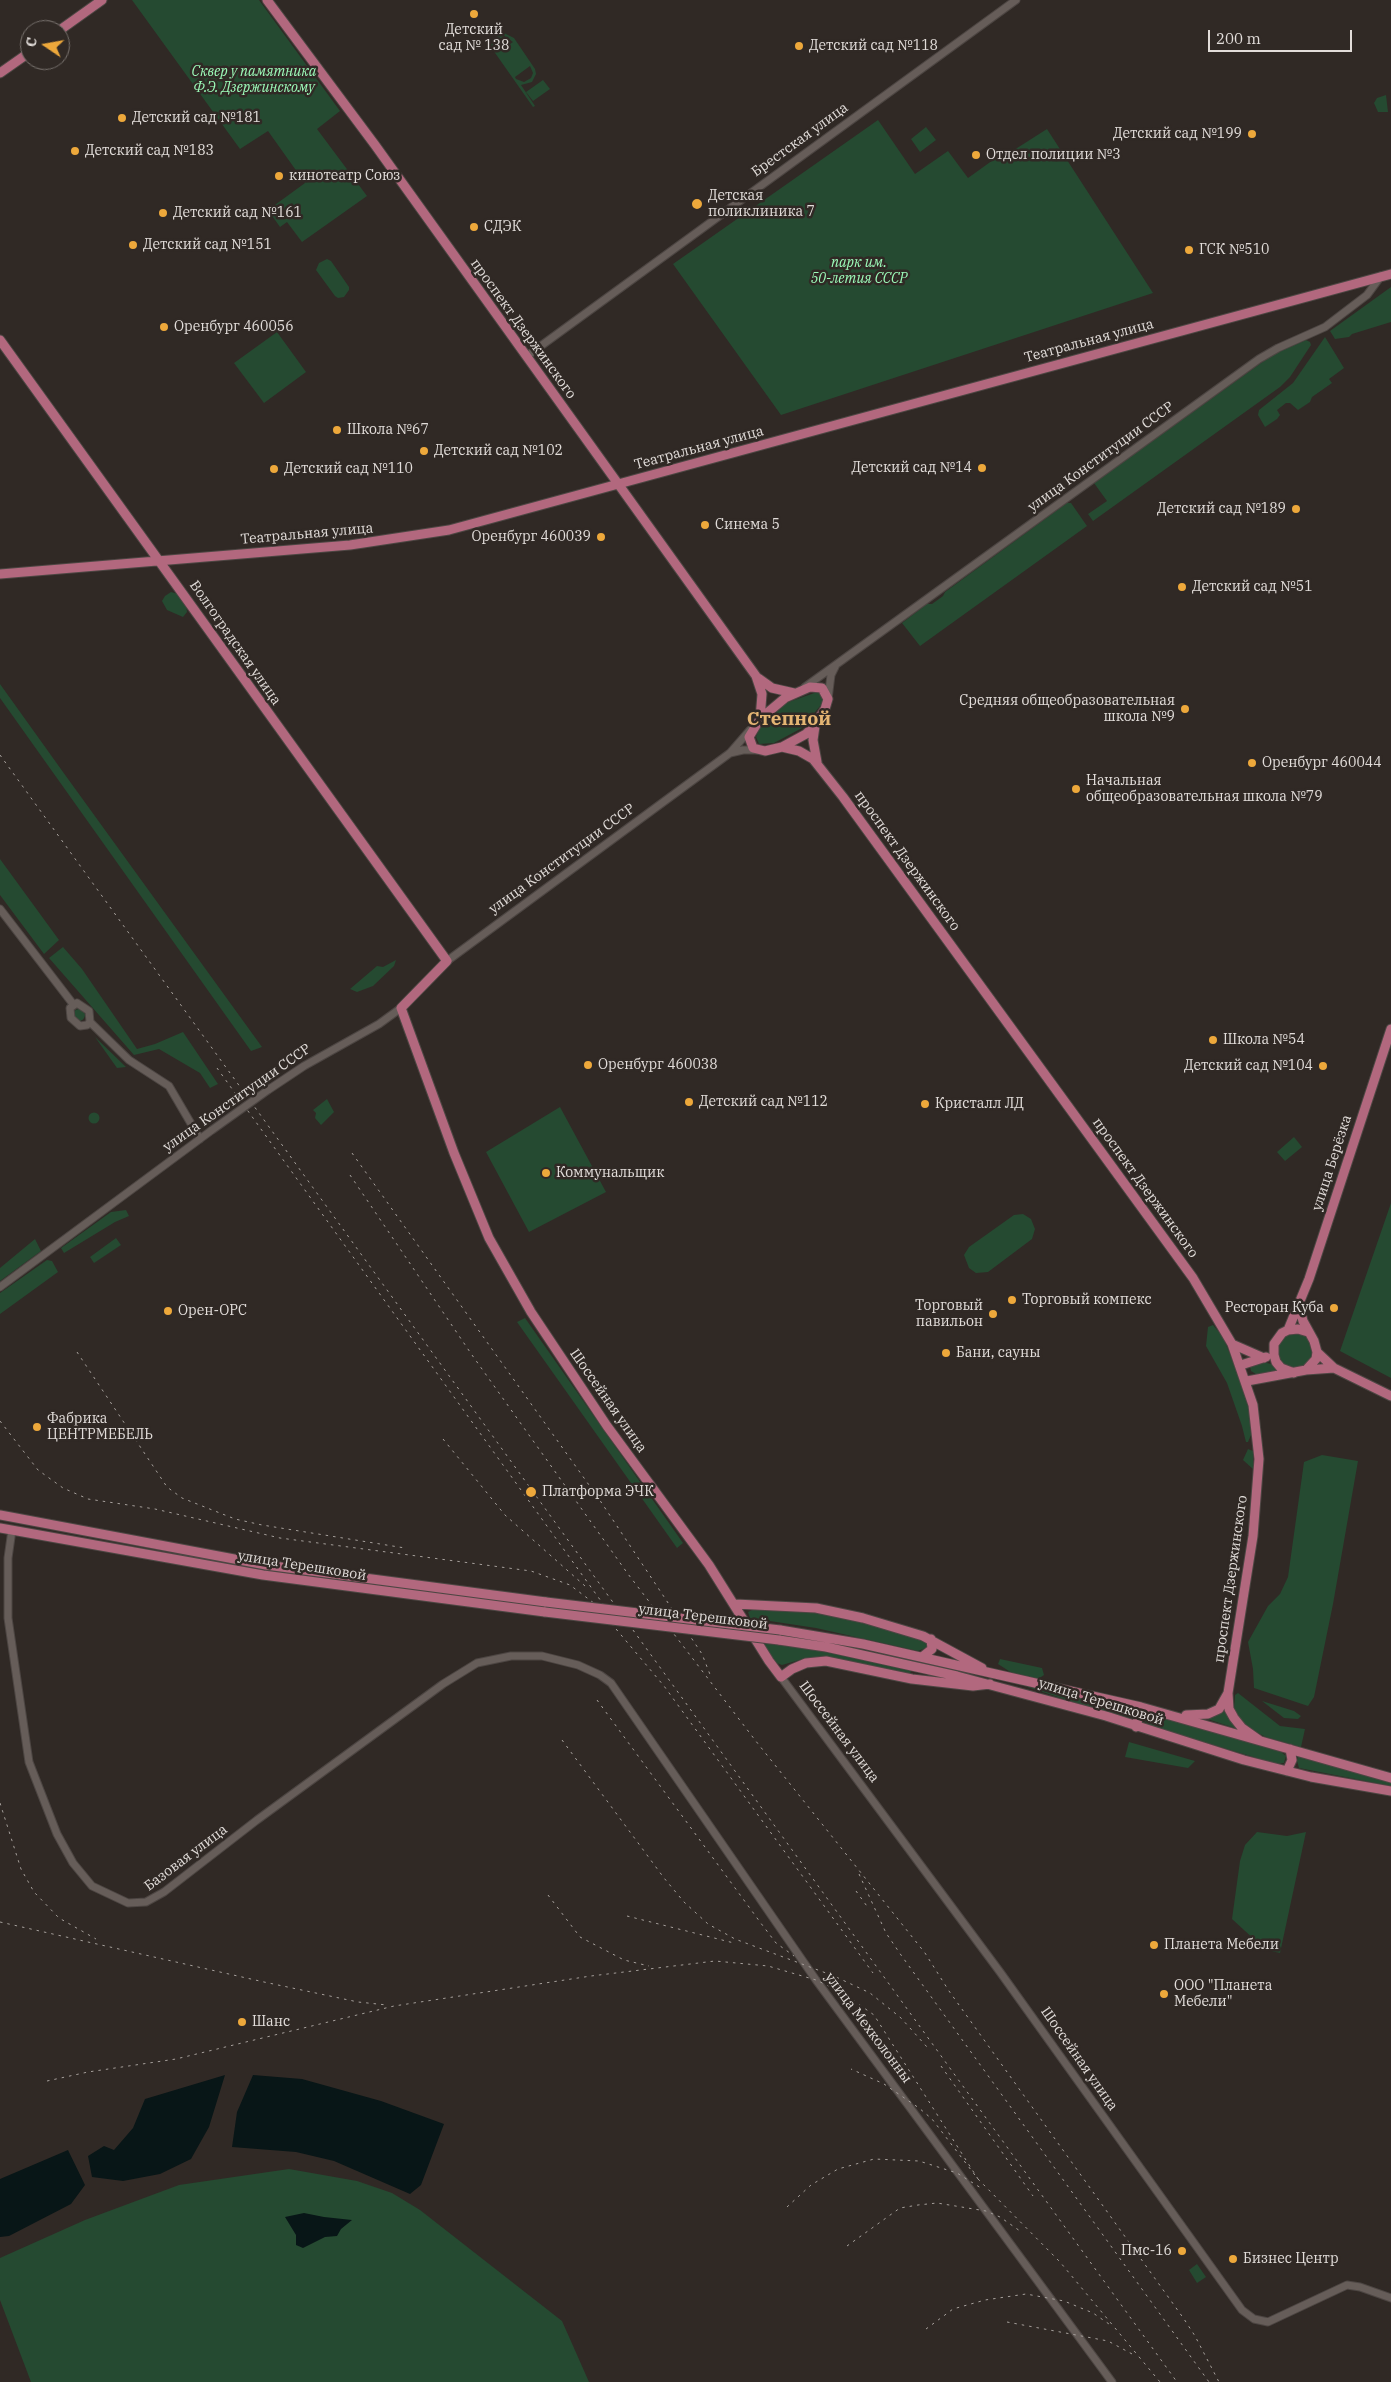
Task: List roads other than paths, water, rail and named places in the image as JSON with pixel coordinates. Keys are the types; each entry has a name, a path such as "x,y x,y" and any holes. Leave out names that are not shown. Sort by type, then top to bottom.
{"main road":[{"path":"70,23 102,0"},
{"name":"проспект Дзержинского","path":"266,0 375,145 756,676 762,694 760,718"},
{"path":"0,73 20,59"},
{"name":"Театральная улица","path":"0,574 160,561 416,536 449,530 1391,274"},
{"name":"Волгоградская улица","path":"0,340 447,961"},
{"name":"проспект Дзержинского","path":"756,676 772,688 798,691 818,687 826,692 828,700"},
{"path":"798,691 776,704 760,718 753,728 750,741 757,750 765,751 782,747 806,734 826,709 828,700"},
{"name":"проспект Дзержинского","path":"815,724 814,752 820,766"},
{"name":"проспект Дзержинского","path":"782,747 807,754 820,766 1193,1278 1232,1344 1247,1381 1258,1438 1257,1496 1228,1693"},
{"name":"улица Конституции СССР","path":"401,1008 447,961"},
{"name":"Шоссейная улица","path":"401,1008 469,1192 489,1238 511,1281 591,1402 695,1544 735,1604 758,1646 781,1677"},
{"name":"улица Берёзка","path":"1288,1330 1299,1306 1391,1029"},
{"path":"1299,1306 1317,1352 1316,1359 1306,1370"},
{"path":"1296,1373 1282,1368 1274,1355 1274,1344 1288,1330 1308,1332"},
{"path":"1232,1344 1264,1358"},
{"path":"1317,1352 1334,1368 1391,1396"},
{"path":"1241,1365 1274,1355"},
{"path":"1247,1381 1306,1370 1334,1368"},
{"name":"улица Терешковой","path":"0,1515 266,1565 546,1607"},
{"path":"12,1530 14,1519"},
{"name":"улица Терешковой","path":"0,1528 202,1564 356,1588 546,1607 863,1644 1141,1707 1391,1778"},
{"path":"202,1564 204,1554"},
{"path":"735,1604 828,1609 899,1628 931,1640 992,1673"},
{"name":"улица Терешковой","path":"780,1635 1005,1688 1208,1750 1287,1771 1391,1791"},
{"path":"922,1657 932,1649 931,1640"},
{"path":"781,1677 792,1669 826,1660 912,1679 974,1686 990,1684"},
{"path":"912,1679 919,1675 918,1667"},
{"path":"1005,1688 1008,1677"},
{"path":"1175,1716 1208,1714 1219,1709 1228,1693"},
{"path":"1228,1693 1229,1709 1234,1718 1242,1728 1260,1740"},
{"path":"1136,1727 1141,1707"},
{"path":"1287,1771 1292,1760 1290,1749"}],"street":[{"name":"Брестская улица","path":"526,356 1016,0"},
{"name":"улица Конституции СССР","path":"798,691 837,665 1259,360 1278,348 1325,327 1367,295 1381,276"},
{"path":"828,700 831,675 837,665"},
{"name":"улица Конституции СССР","path":"447,961 730,753 753,728"},
{"name":"улица Конституции СССР","path":"730,753 743,750 757,750"},
{"path":"0,909 73,1004"},
{"path":"73,1004 70,1014 74,1023 84,1026 90,1022"},
{"path":"73,1004 81,1004 89,1011 90,1022 129,1060 169,1086 200,1139"},
{"name":"улица Конституции СССР","path":"0,1287 268,1090 304,1066 378,1024 401,1008"},
{"name":"Базовая улица","path":"12,1530 8,1558 8,1618 30,1762 53,1826 73,1863 92,1886 105,1894 128,1903 146,1902 164,1892 257,1820 443,1684 477,1663 511,1656 542,1656 578,1665 600,1674 611,1683"},
{"name":"Шоссейная улица","path":"781,1677 1000,1972 1242,2310 1254,2319 1268,2322 1347,2286 1379,2293 1391,2298"},
{"name":"улица Мехколонны","path":"611,1683 822,1988 1112,2382"}],"railway":[{"path":"0,755 1177,2382"},
{"path":"217,1068 606,1608"},
{"path":"352,1153 599,1499 702,1654 711,1677"},
{"path":"350,1175 472,1355 628,1574 755,1740 925,1953 949,1991 1184,2319 1219,2382"},
{"path":"77,1352 167,1487 182,1498 235,1519 405,1548"},
{"path":"0,1421 38,1470 63,1488 88,1499 155,1509 280,1538 531,1571 570,1585 595,1604 664,1686 873,1973"},
{"path":"443,1439 505,1515 585,1586"},
{"path":"597,1700 776,1943 794,1956"},
{"path":"562,1740 664,1878 684,1902 708,1924 735,1939 834,1976 870,1993 901,2018 927,2047"},
{"path":"0,1803 21,1869 34,1892 59,1918 96,1939"},
{"path":"859,1874 886,1933 901,1955 1209,2382"},
{"path":"856,1891 869,1909"},
{"path":"548,1895 580,1937 624,1960 649,1966"},
{"path":"627,1916 734,1943"},
{"path":"0,1922 264,1982 358,2002 387,2005"},
{"path":"47,2081 88,2072 176,2059 394,2006 591,1976 715,1961 768,1966 816,1980 840,1991 874,2015 978,2179 932,2119 884,2084 851,2069"},
{"path":"941,2066 1033,2196"},
{"path":"787,2207 811,2185 838,2169 874,2159 919,2161 957,2173 981,2188"},
{"path":"978,2179 1060,2262 1160,2382"},
{"path":"847,2246 900,2208 937,2203 986,2211 1000,2217 1020,2231"},
{"path":"926,2329 953,2309 985,2300 1026,2294 1064,2301 1093,2313 1109,2324"},
{"path":"1007,2322 1108,2341 1134,2355"}],"place":[{"name":"Детский сад № 138","path":"474,14"},
{"name":"Детский сад №118","path":"799,46"},
{"name":"Детский сад №181","path":"122,118"},
{"name":"Детский сад №199","path":"1252,134"},
{"name":"Детский сад №183","path":"75,151"},
{"name":"Отдел полиции №3","path":"976,155"},
{"name":"кинотеатр Союз","path":"279,176"},
{"name":"Детская поликлиника 7","path":"697,204"},
{"name":"Детский сад №161","path":"163,213"},
{"name":"СДЭК","path":"474,227"},
{"name":"Детский сад №151","path":"133,245"},
{"name":"ГСК №510","path":"1189,250"},
{"name":"Оренбург 460056","path":"164,327"},
{"name":"Школа №67","path":"337,430"},
{"name":"Детский сад №102","path":"424,451"},
{"name":"Детский сад №14","path":"982,468"},
{"name":"Детский сад №110","path":"274,469"},
{"name":"Детский сад №189","path":"1296,509"},
{"name":"Синема 5","path":"705,525"},
{"name":"Оренбург 460039","path":"601,537"},
{"name":"Детский сад №51","path":"1182,587"},
{"name":"Средняя общеобразовательная школа №9","path":"1185,709"},
{"name":"Оренбург 460044","path":"1252,763"},
{"name":"Начальная общеобразовательная школа №79","path":"1076,789"},
{"name":"Школа №54","path":"1213,1040"},
{"name":"Оренбург 460038","path":"588,1065"},
{"name":"Детский сад №104","path":"1323,1066"},
{"name":"Детский сад №112","path":"689,1102"},
{"name":"Кристалл ЛД","path":"925,1104"},
{"name":"Коммунальщик","path":"546,1173"},
{"name":"Торговый компекс","path":"1012,1300"},
{"name":"Ресторан Куба","path":"1334,1308"},
{"name":"Орен-ОРС","path":"168,1311"},
{"name":"Торговый павильон","path":"993,1314"},
{"name":"Бани, сауны","path":"946,1353"},
{"name":"Фабрика ЦЕНТРМЕБЕЛЬ","path":"37,1427"},
{"name":"Платформа ЭЧК","path":"531,1492"},
{"name":"Планета Мебели","path":"1154,1945"},
{"name":"ООО \"Планета Мебели\"","path":"1164,1994"},
{"name":"Шанс","path":"242,2022"},
{"name":"Пмс-16","path":"1182,2251"},
{"name":"Бизнес Центр","path":"1233,2259"}],"district":[{"name":"Степной","path":"789,720"}],"park label":[{"name":"Сквер у памятника Ф.Э. Дзержинскому","path":"254,80"},
{"name":"парк им. 50-летия СССР","path":"859,272"}]}
